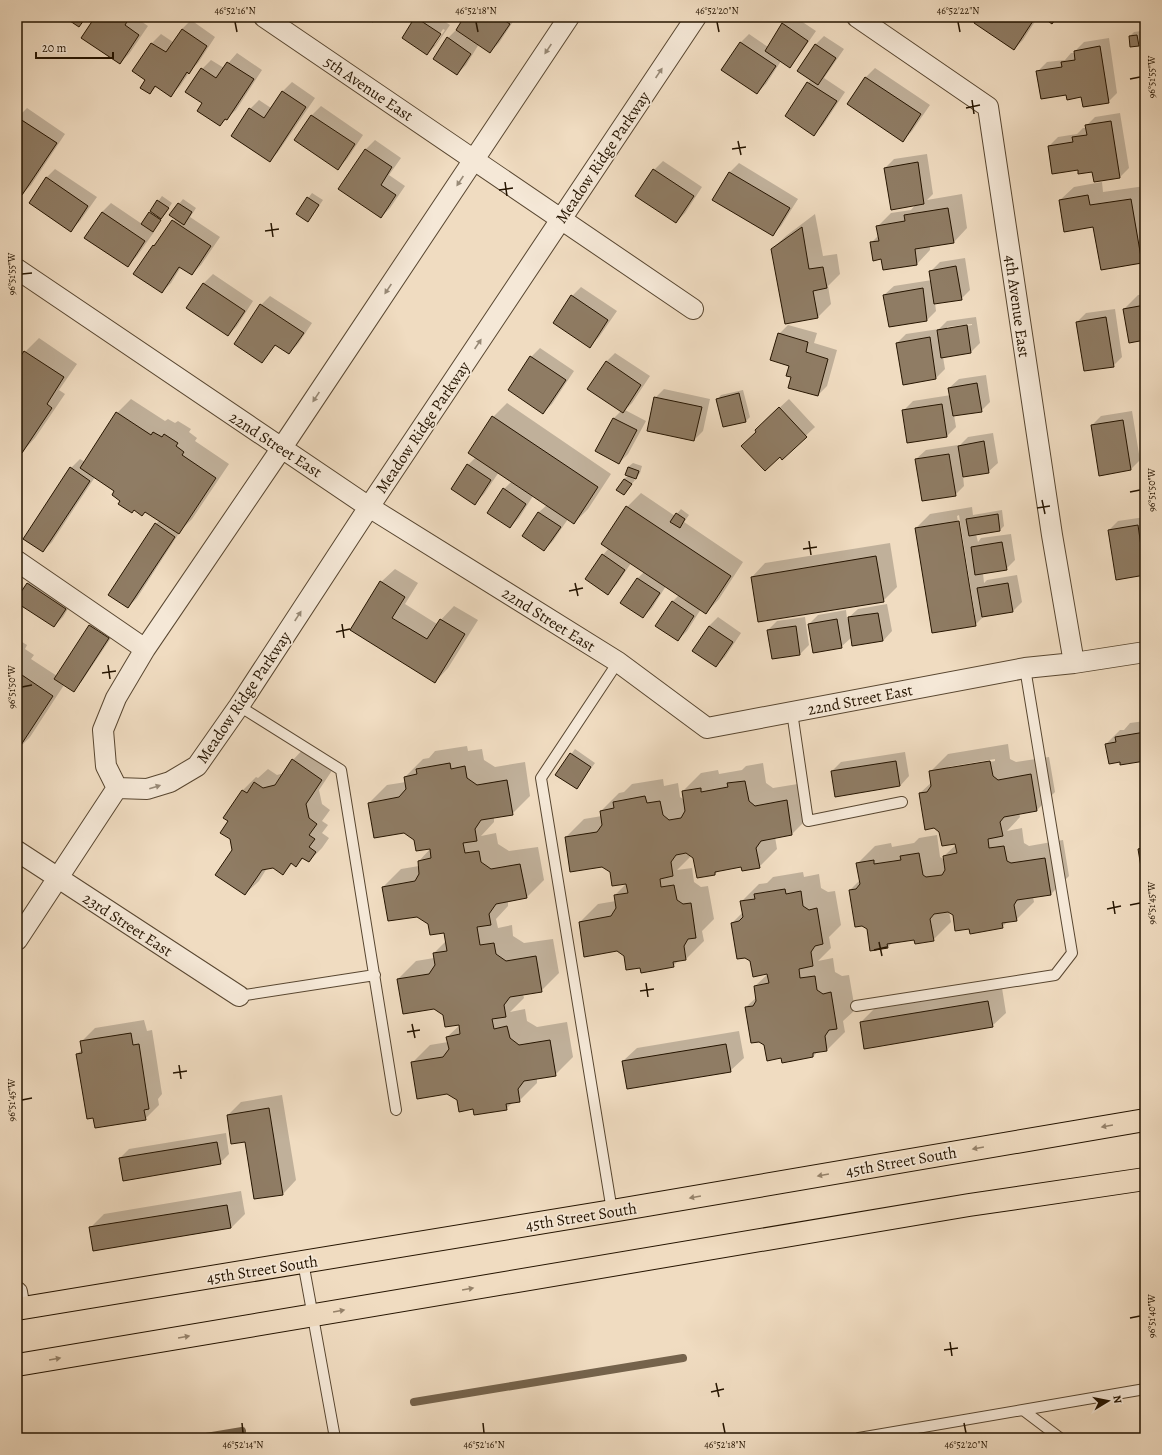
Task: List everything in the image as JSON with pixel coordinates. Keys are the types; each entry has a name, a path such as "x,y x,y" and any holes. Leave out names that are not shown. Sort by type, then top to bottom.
{"main road":[{"name":"45th Street South","path":"18,1303 303,1262 1145,1120"},
{"path":"17,1365 969,1205 1145,1179"}],"street":[{"name":"5th Avenue East","path":"264,17 693,309"},
{"path":"17,940 116,788 106,766 103,730 116,698 145,649 281,449 570,17"},
{"name":"Meadow Ridge Parkway","path":"116,788 148,789 170,782 197,766 239,706 560,219 696,17"},
{"name":"4th Avenue East","path":"857,17 988,108 1052,535 1074,663"},
{"name":"22nd Street East","path":"17,269 281,449 369,507 618,662 707,728 1025,668 1074,663 1145,652"},
{"path":"17,561 145,649"},
{"name":"23rd Street East","path":"17,851 239,996"}],"lane":[{"path":"612,1211 541,778 618,662"},
{"path":"856,1006 1054,975 1072,953 1025,668"},
{"path":"239,706 341,770 396,1110"},
{"path":"792,712 808,821 902,802"},
{"path":"239,996 374,976"},
{"path":"303,1262 335,1438"},
{"path":"859,1438 889,1435 1145,1389"},
{"path":"1023,1410 1060,1438"}],"building":[{"path":"64,17 86,17 79,27"},
{"path":"95,17 130,17 125,25 139,35 120,64 81,38"},
{"path":"366,17 377,17 373,22"},
{"path":"415,17 441,34 427,55 402,38"},
{"path":"464,17 499,17 510,24 490,53 456,30"},
{"path":"977,17 1027,17 1033,21 1014,50 974,23"},
{"path":"1042,17 1057,17 1052,24"},
{"path":"782,23 808,41 790,68 765,51"},
{"path":"182,29 207,46 189,74 187,72 171,97 155,86 150,94 140,88 145,80 132,71 151,43 166,52"},
{"path":"1137,35 1139,46 1130,47 1129,36"},
{"path":"447,37 471,54 457,75 433,59"},
{"path":"740,42 776,66 757,94 721,70"},
{"path":"815,44 836,58 818,85 797,71"},
{"path":"1100,46 1109,103 1083,107 1081,97 1067,100 1066,95 1041,99 1036,71 1062,67 1061,62 1075,60 1074,51"},
{"path":"227,62 254,79 227,120 225,119 220,126 197,111 202,103 185,92 201,68 216,78"},
{"path":"865,77 921,114 903,142 847,104"},
{"path":"807,82 837,101 814,136 785,116"},
{"path":"282,91 306,107 270,162 231,136 249,108 264,118"},
{"path":"311,115 355,144 338,170 294,140"},
{"path":"17,117 57,143 22,195 17,192"},
{"path":"1111,121 1120,178 1094,182 1092,172 1078,174 1078,170 1052,174 1048,146 1073,142 1072,137 1087,135 1085,125"},
{"path":"365,149 392,167 381,185 396,195 381,218 338,189"},
{"path":"918,162 924,204 891,210 884,168"},
{"path":"653,169 694,196 676,223 635,196"},
{"path":"729,172 790,208 773,236 712,200"},
{"path":"46,177 88,206 71,232 29,203"},
{"path":"1088,195 1090,205 1131,199 1142,263 1101,270 1093,227 1064,232 1059,200"},
{"path":"307,197 319,205 308,222 296,214"},
{"path":"157,200 169,208 161,219 150,211"},
{"path":"178,203 192,212 184,225 169,215"},
{"path":"948,208 954,243 915,249 917,265 883,270 881,259 873,261 870,242 879,241 876,226 905,221 904,215"},
{"path":"102,212 145,241 128,267 84,238"},
{"path":"149,212 161,220 153,232 141,224"},
{"path":"172,220 211,246 192,275 179,267 162,293 133,274"},
{"path":"802,227 809,269 823,267 827,288 813,291 818,318 785,324 771,249"},
{"path":"956,266 962,300 934,304 929,271"},
{"path":"203,283 245,311 228,336 186,308"},
{"path":"923,288 927,321 889,327 883,295"},
{"path":"571,295 608,320 590,348 553,323"},
{"path":"260,304 304,333 289,354 275,345 262,363 234,344"},
{"path":"1145,305 1145,340 1129,343 1123,309"},
{"path":"1106,317 1114,367 1084,371 1076,322"},
{"path":"967,325 971,353 941,358 937,330"},
{"path":"778,333 808,342 806,352 828,359 818,396 788,388 791,377 786,376 789,366 770,360"},
{"path":"930,337 936,379 903,385 896,343"},
{"path":"24,351 64,377 47,404 52,408 22,453 17,450 17,362"},
{"path":"530,356 566,380 543,414 508,390"},
{"path":"606,361 641,385 623,413 587,389"},
{"path":"977,383 982,412 953,416 948,388"},
{"path":"739,393 746,422 723,427 716,399"},
{"path":"654,397 702,407 694,441 647,431"},
{"path":"942,404 947,437 907,443 902,410"},
{"path":"779,407 807,437 782,460 780,457 765,471 741,446"},
{"path":"116,412 151,435 153,432 162,437 164,434 178,443 176,446 184,452 182,455 216,478 179,534 145,512 142,516 134,510 132,513 118,504 120,501 112,495 114,491 80,468"},
{"path":"492,416 598,487 574,524 468,453"},
{"path":"613,418 637,430 619,464 595,451"},
{"path":"1123,420 1131,470 1099,476 1091,425"},
{"path":"984,441 989,473 963,477 958,446"},
{"path":"949,454 956,496 922,501 915,459"},
{"path":"467,464 491,480 475,505 451,489"},
{"path":"70,467 90,481 43,552 23,539"},
{"path":"628,467 639,471 636,479 625,475"},
{"path":"624,479 632,484 624,495 616,490"},
{"path":"503,488 526,504 510,528 487,513"},
{"path":"626,506 731,576 706,614 601,544"},
{"path":"538,512 561,527 544,551 522,536"},
{"path":"676,513 685,519 680,528 670,522"},
{"path":"998,514 1000,531 969,536 966,519"},
{"path":"959,521 976,626 932,633 915,528"},
{"path":"155,523 175,537 128,608 108,595"},
{"path":"1138,525 1145,575 1116,580 1108,530"},
{"path":"1002,542 1007,570 975,575 971,547"},
{"path":"602,554 625,570 608,595 585,579"},
{"path":"876,556 884,602 758,622 751,577"},
{"path":"637,578 660,593 643,618 620,603"},
{"path":"380,581 405,597 392,618 427,639 440,619 465,634 435,683 350,630"},
{"path":"27,583 66,609 54,627 17,603 17,598"},
{"path":"1008,583 1013,612 982,617 977,588"},
{"path":"672,601 694,616 678,641 655,626"},
{"path":"878,613 883,641 852,646 848,617"},
{"path":"837,619 842,648 813,653 808,624"},
{"path":"89,625 109,638 74,692 54,679"},
{"path":"709,626 733,642 716,667 692,651"},
{"path":"796,626 800,655 772,659 767,630"},
{"path":"17,666 21,669 19,673 53,696 17,751"},
{"path":"1145,732 1145,761 1120,765 1120,762 1109,764 1105,744 1116,742 1115,737"},
{"path":"570,753 591,767 577,789 555,775"},
{"path":"292,759 322,780 306,804 309,818 317,824 309,835 315,839 309,847 316,852 309,862 302,858 296,867 291,863 283,875 273,868 262,870 245,895 215,875 232,850 230,839 220,833 228,821 223,818 242,790 247,793 254,782 263,788 275,785"},
{"path":"896,761 900,786 835,797 831,771"},
{"path":"990,761 993,776 998,780 1031,774 1037,811 1004,817 1000,822 1003,836 988,839 989,848 1004,846 1007,861 1011,863 1045,858 1051,895 1017,900 1014,905 1017,921 1002,923 1003,928 970,934 969,929 955,931 953,915 948,912 934,914 930,919 934,941 915,944 914,940 887,944 888,948 870,951 867,929 862,926 855,927 849,890 856,889 860,884 856,863 874,860 874,864 901,860 900,856 919,853 923,875 926,877 942,875 945,870 943,856 957,853 955,844 942,846 939,832 934,828 925,830 919,793 927,792 931,786 929,771"},
{"path":"450,763 451,769 465,766 467,778 477,785 507,780 513,815 481,820 475,829 477,841 463,843 465,853 479,851 481,862 491,869 520,864 527,898 496,904 489,914 491,925 477,927 480,945 494,943 496,954 506,961 536,956 542,992 510,997 504,1005 506,1017 492,1019 494,1029 507,1026 510,1038 519,1045 550,1040 556,1076 524,1081 518,1089 520,1102 506,1104 507,1110 474,1115 473,1109 459,1112 457,1100 447,1094 417,1099 411,1062 443,1057 449,1049 446,1037 460,1034 459,1025 445,1027 443,1015 434,1009 403,1014 397,979 429,974 435,965 433,953 447,951 444,933 430,935 428,924 417,917 388,921 382,887 415,881 419,874 418,861 431,858 430,849 416,851 414,840 404,833 374,838 368,803 399,797 406,789 404,777 417,774 416,769"},
{"path":"745,781 749,801 755,806 787,800 792,835 761,841 756,848 760,868 742,871 741,867 715,872 715,875 697,878 693,858 686,853 676,855 671,862 673,876 660,879 661,887 674,885 677,900 683,904 691,903 696,938 688,939 684,946 686,960 673,962 674,967 641,973 640,968 626,970 624,956 617,951 584,957 579,922 611,916 616,908 614,895 628,893 626,884 612,886 610,872 602,867 570,872 565,837 597,832 602,825 600,811 614,808 613,802 645,796 647,803 660,801 663,815 669,820 681,818 685,811 682,791 701,788 701,792 728,787 727,783"},
{"path":"1145,847 1145,891 1138,849"},
{"path":"785,889 786,894 801,891 803,906 809,910 817,908 823,944 815,946 811,952 813,966 799,969 800,978 815,976 817,990 823,994 831,992 837,1029 829,1030 825,1036 827,1051 813,1053 813,1057 782,1063 781,1058 767,1061 764,1045 759,1042 751,1043 745,1007 753,1006 756,1001 754,986 769,983 767,974 753,977 750,961 745,958 737,959 731,923 739,921 743,917 740,901 755,899 754,894"},
{"path":"988,1001 993,1027 864,1049 860,1022"},
{"path":"131,1033 133,1045 139,1044 149,1109 144,1110 146,1120 95,1128 93,1118 87,1119 76,1054 82,1053 80,1041"},
{"path":"726,1044 731,1072 627,1089 622,1061"},
{"path":"269,1108 283,1195 254,1199 245,1142 231,1144 227,1115"},
{"path":"217,1142 221,1164 123,1181 119,1158"},
{"path":"227,1205 231,1228 93,1251 89,1227"}],"waterway":[{"path":"414,1402 683,1358"},
{"path":"200,1438 242,1431"}]}
